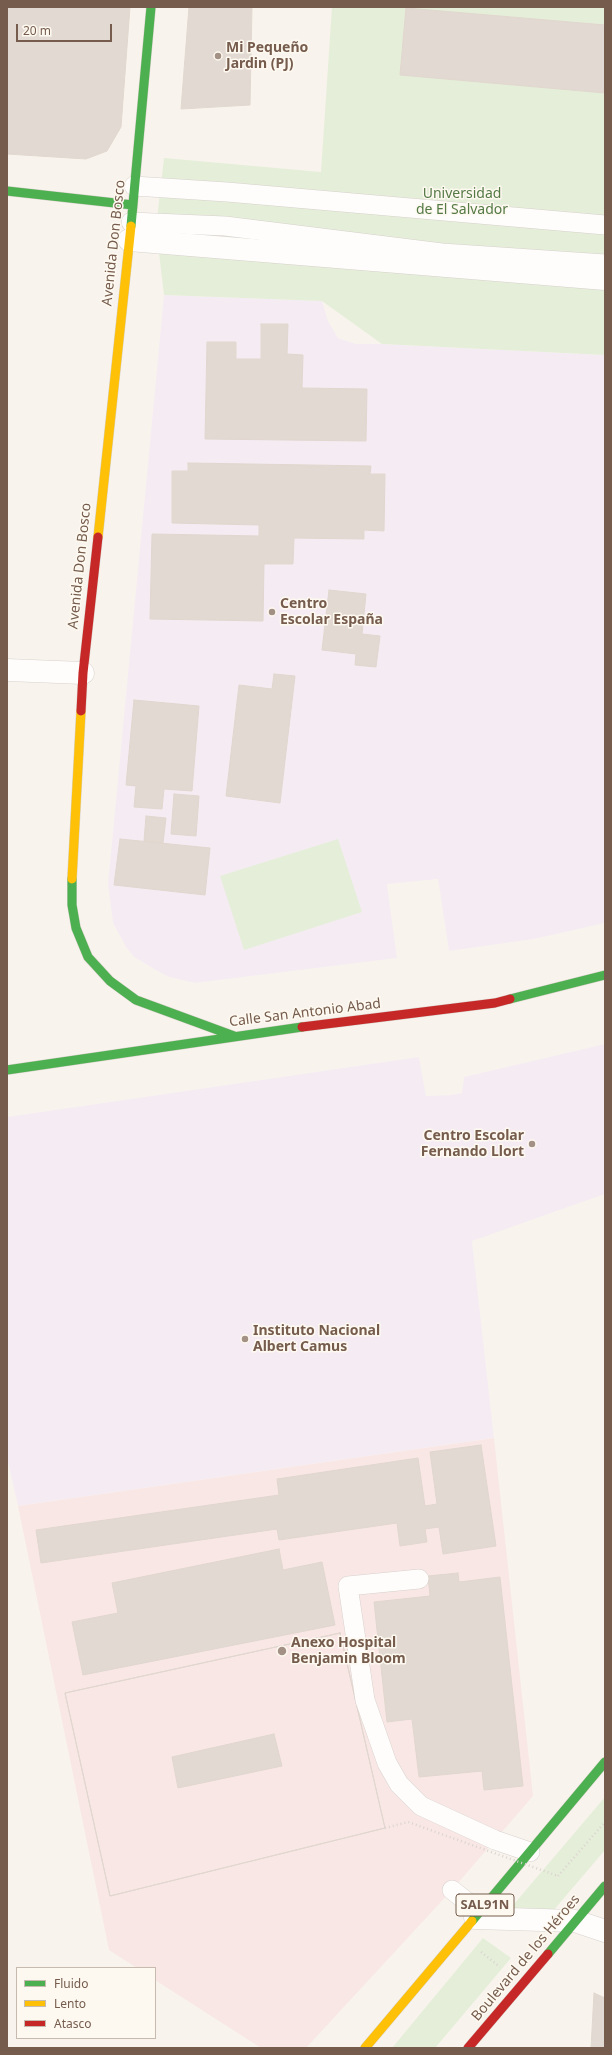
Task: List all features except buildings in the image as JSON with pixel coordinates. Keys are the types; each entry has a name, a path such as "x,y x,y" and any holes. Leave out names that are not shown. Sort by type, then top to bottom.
{"main road":[{"name":"Avenida Don Bosco","path":"151,7 131,222 83,673 72,878 72,905 76,928 88,956 110,981 136,1000 234,1036"},
{"path":"7,192 131,222"},
{"name":"Calle San Antonio Abad","path":"7,1070 234,1036 495,1003 605,975"},
{"name":"SAL91N","path":"365,2048 605,1762"},
{"name":"Boulevard de los Héroes","path":"468,2048 605,1886"}],"street":[{"path":"131,222 605,279"},
{"path":"7,670 83,673"},
{"path":"478,1915 575,1921 605,1931"}],"lane":[{"path":"134,186 227,192 605,225"},
{"path":"131,222 225,226 442,253 605,264"},
{"path":"419,1579 348,1586 365,1700 387,1763 399,1784 421,1806 495,1840 530,1852"},
{"path":"452,1890 478,1915"}],"path":[{"path":"385,1828 408,1822 558,1876 605,1822"},
{"path":"460,1936 522,1984"}],"shaded area":[{"name":"Centro Escolar España","path":"164,295 322,301 328,321 338,338 356,344 605,355 605,923 534,939 449,951 438,879 387,884 397,958 195,983 169,977 134,957 126,947 113,923 108,884"},
{"name":"Instituto Nacional Albert Camus","path":"605,1044 605,1194 472,1241 494,1438 18,1506 7,1458 7,1117 419,1057 426,1096 451,1095 462,1093 464,1077"},
{"name":"Anexo Hospital Benjamin Bloom","path":"494,1438 533,1796 452,1890 306,2048 261,2048 156,1981 156,1967 135,1967 109,1950 18,1506"}],"green space":[{"name":"Universidad de El Salvador","path":"332,7 605,7 605,355 382,344 322,301 164,295 156,228 164,158 321,172"},
{"path":"338,839 362,912 244,950 220,876"},
{"path":"605,1797 605,1850 553,1911 509,1910"},
{"path":"483,1938 511,1958 435,2048 392,2048"}],"traffic: fast":[{"path":"131,226 151,7"},
{"path":"7,191 133,205"},
{"path":"72,879 72,905 76,928 88,957 110,981 136,1000 234,1036"},
{"path":"510,999 605,975"},
{"path":"7,1070 302,1027"},
{"path":"472,1921 605,1762"},
{"path":"548,1954 605,1886"}],"traffic: slow":[{"path":"98,537 131,226"},
{"path":"72,879 81,711"},
{"path":"365,2048 472,1921"}],"traffic: jam":[{"path":"81,711 83,673 98,537"},
{"path":"302,1027 495,1003 510,999"},
{"path":"468,2048 548,1954"}],"place":[{"name":"Mi Pequeño Jardin (PJ)","path":"218,56"},
{"name":"Centro Escolar España","path":"272,612"},
{"name":"Centro Escolar Fernando Llort","path":"532,1144"},
{"name":"Instituto Nacional Albert Camus","path":"245,1339"},
{"name":"Anexo Hospital Benjamin Bloom","path":"282,1651"}]}
